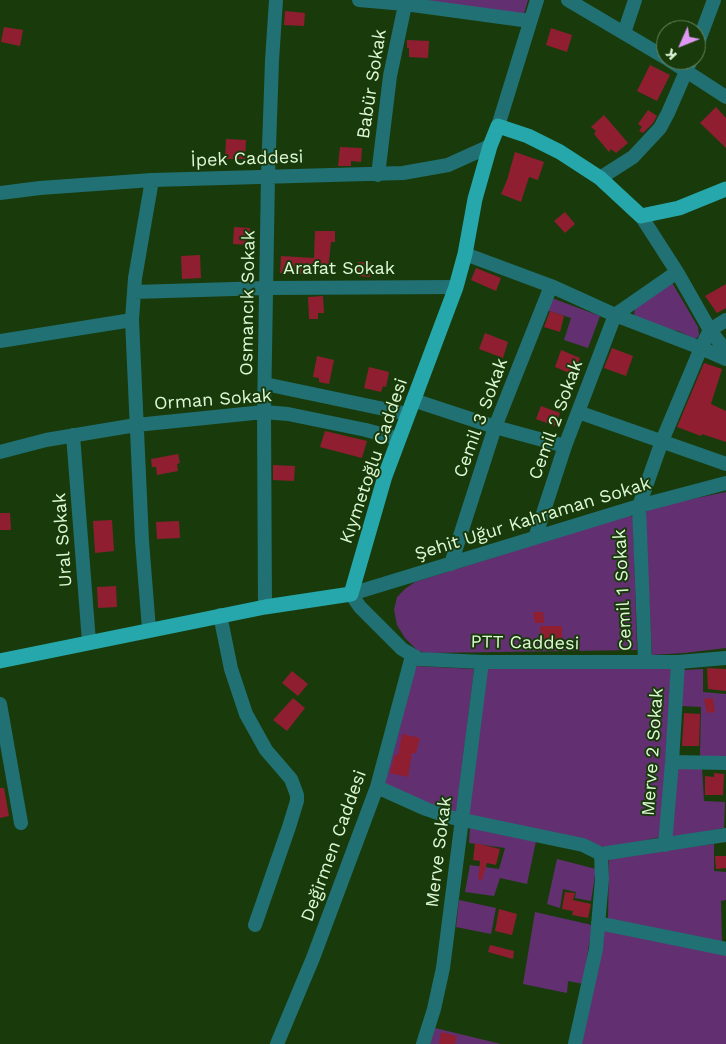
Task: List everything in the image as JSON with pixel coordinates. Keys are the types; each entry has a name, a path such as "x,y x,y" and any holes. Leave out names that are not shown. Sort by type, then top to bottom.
{"main road":[{"name":"Kıymetoğlu Caddesi","path":"351,594 385,476 456,287 465,254 475,199 490,146 498,126"},
{"path":"498,126 528,136 560,152 600,178 641,216 679,208 726,189"},
{"path":"0,661 220,615 351,594"}],"street":[{"name":"Osmancık Sokak","path":"265,607 264,412 268,176 276,0"},
{"path":"359,0 405,2 530,20"},
{"name":"Kıymetoğlu Caddesi","path":"498,126 537,0"},
{"path":"568,0 656,52"},
{"path":"624,33 635,0"},
{"path":"706,21 714,0"},
{"path":"722,0 726,2"},
{"name":"Babür Sokak","path":"378,175 390,76 405,2"},
{"path":"600,178 633,157 660,128 687,70"},
{"path":"695,70 726,97"},
{"name":"İpek Caddesi","path":"0,193 40,188 152,180 403,173 448,165 490,146"},
{"path":"149,629 142,541 132,320 134,292 152,180"},
{"path":"641,216 678,272 710,330 726,351"},
{"path":"465,254 550,286 615,315 726,359"},
{"path":"615,315 678,272"},
{"name":"Cemil 3 Sokak","path":"451,564 495,427 550,286"},
{"name":"Arafat Sokak","path":"134,292 267,288 456,287"},
{"name":"Cemil 2 Sokak","path":"535,538 565,446 615,315"},
{"path":"0,341 132,320"},
{"path":"710,330 726,320"},
{"name":"Cemil 1 Sokak","path":"646,662 639,506 662,441 710,330"},
{"path":"265,384 408,414"},
{"path":"413,400 495,427 565,446"},
{"name":"Orman Sokak","path":"0,452 46,440 136,425 264,412 288,414 366,430 399,439"},
{"path":"578,412 726,464"},
{"name":"Ural Sokak","path":"73,435 89,642"},
{"name":"Şehit Uğur Kahraman Sokak","path":"351,594 639,506 726,483"},
{"name":"PTT Caddesi","path":"351,594 360,607 402,649 412,656 426,660 482,662 678,662 726,658"},
{"path":"220,615 231,669 246,714 266,750 291,779 297,795 289,827 255,925"},
{"name":"Değirmen Caddesi","path":"277,1044 313,958 377,787 412,656"},
{"name":"Merve Sokak","path":"423,1044 439,990 443,968 482,662"},
{"name":"Merve 2 Sokak","path":"665,845 678,662"},
{"path":"0,704 21,823"},
{"path":"672,762 726,763"},
{"path":"377,787 426,809 462,820 583,845 601,854 726,835"},
{"path":"575,1044 593,964 602,879 601,854"},
{"path":"598,923 726,949"}],"shaded area":[{"path":"410,0 528,0 524,14"},
{"path":"671,281 698,327 699,335 697,338 678,331 655,326 637,318 634,314 635,309"},
{"path":"549,297 600,316 588,348 564,340 571,318 546,310"},
{"path":"726,492 726,648 652,655 645,517 648,508"},
{"path":"629,515 633,517 637,650 428,653 418,651 405,638 397,625 394,610 397,597 415,582"},
{"path":"413,666 474,669 456,814 383,785"},
{"path":"671,668 661,837 608,848 469,816 483,674 489,669"},
{"path":"703,669 703,692 726,694 726,759 700,756 701,707 681,706 684,670"},
{"path":"673,767 702,768 704,801 725,802 724,828 670,838"},
{"path":"470,826 536,841 527,884 500,878 494,896 465,892 470,865 499,869 505,848 469,843"},
{"path":"714,844 714,871 726,872 726,900 721,901 722,944 608,922 609,857"},
{"path":"557,859 596,869 591,901 575,898 576,892 563,889 560,908 547,904"},
{"path":"459,900 496,908 491,934 456,927"},
{"path":"535,912 592,925 583,984 568,981 567,993 523,984"},
{"path":"602,930 726,953 726,1044 580,1044"},
{"path":"435,1028 501,1044 430,1044"}],"building":[{"path":"285,11 305,13 304,26 284,25"},
{"path":"4,27 23,30 20,46 1,42"},
{"path":"551,28 572,35 567,52 546,45"},
{"path":"407,40 429,41 428,58 409,57"},
{"path":"650,65 656,68 656,70 670,75 657,101 637,91"},
{"path":"716,107 726,118 726,148 700,123"},
{"path":"648,110 657,116 643,133 639,131 642,127 638,124"},
{"path":"604,115 628,143 616,153 611,149 609,152 594,134 596,131 591,127"},
{"path":"226,139 246,140 245,159 225,159"},
{"path":"340,147 362,148 361,162 351,161 351,166 338,166"},
{"path":"515,152 544,162 538,180 529,177 521,202 501,194"},
{"path":"565,212 575,224 565,233 554,221"},
{"path":"234,227 250,228 249,245 233,244"},
{"path":"315,231 335,231 335,242 331,242 328,270 302,267 302,274 280,273 281,256 314,258"},
{"path":"200,255 201,278 182,279 181,256"},
{"path":"358,262 371,263 370,277 358,276"},
{"path":"476,268 501,278 496,291 471,280"},
{"path":"726,284 726,308 717,313 705,296"},
{"path":"323,296 324,313 318,313 318,319 309,319 308,297"},
{"path":"550,311 564,316 560,332 544,327"},
{"path":"485,333 508,342 503,358 479,349"},
{"path":"612,348 633,356 626,376 604,368"},
{"path":"561,350 580,358 574,375 555,367"},
{"path":"317,356 334,360 329,384 319,382 319,378 313,377"},
{"path":"704,363 722,369 711,404 726,411 726,442 702,434 701,436 677,427"},
{"path":"369,367 389,372 386,387 383,386 381,392 364,388"},
{"path":"541,406 560,413 555,426 536,419"},
{"path":"325,431 367,441 362,458 320,447"},
{"path":"178,454 180,463 177,464 178,471 157,475 156,467 152,467 151,459"},
{"path":"273,465 295,466 294,481 273,480"},
{"path":"0,513 10,513 11,530 0,530"},
{"path":"112,520 114,551 95,553 93,521"},
{"path":"179,521 180,538 157,539 156,522"},
{"path":"116,586 117,607 98,608 97,587"},
{"path":"533,612 543,612 544,623 535,623"},
{"path":"540,626 562,626 562,643 541,643"},
{"path":"707,668 726,669 726,691 708,689"},
{"path":"292,671 308,684 298,696 282,683"},
{"path":"293,698 305,708 287,731 273,720"},
{"path":"713,698 715,712 707,713 704,699"},
{"path":"684,713 700,714 699,746 682,746"},
{"path":"402,734 420,738 416,753 412,753 408,777 390,773 395,754 398,755"},
{"path":"714,773 724,774 723,795 705,795 705,776 714,777"},
{"path":"0,788 4,788 9,816 0,818"},
{"path":"475,843 500,849 496,865 487,863 482,880 478,879 480,861 473,860"},
{"path":"715,856 726,856 726,868 716,869"},
{"path":"565,892 575,893 573,900 591,904 588,918 572,915 573,911 562,909"},
{"path":"499,909 517,914 512,935 495,931"},
{"path":"490,945 514,951 513,959 488,952"},
{"path":"441,1032 457,1036 455,1044 439,1044"}]}
